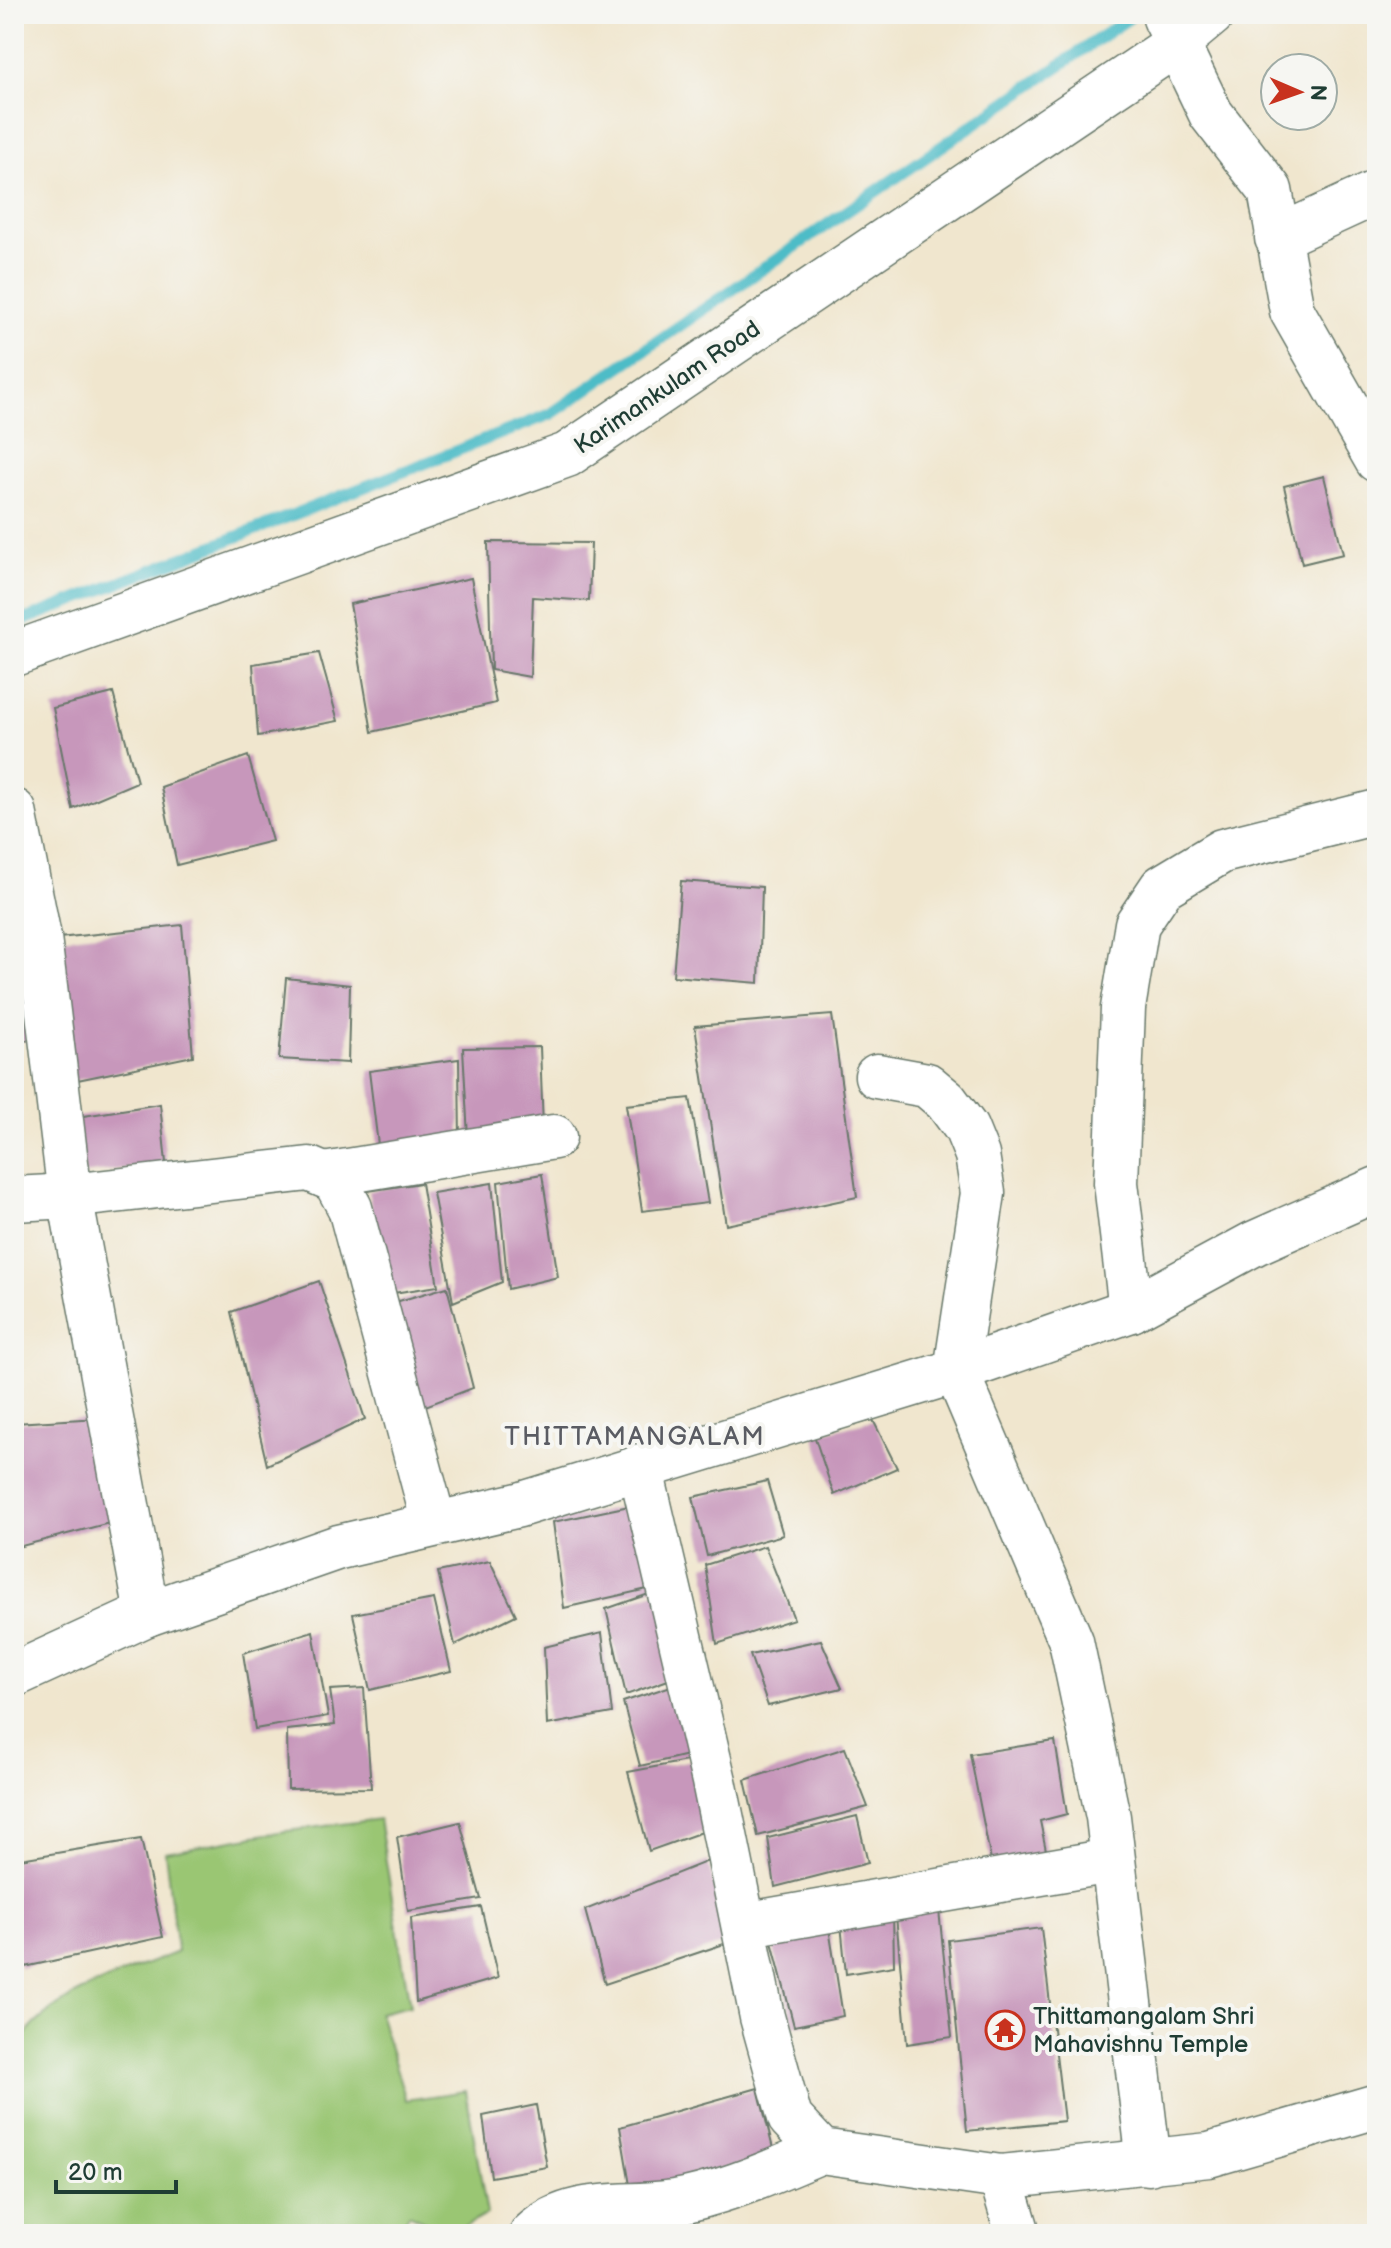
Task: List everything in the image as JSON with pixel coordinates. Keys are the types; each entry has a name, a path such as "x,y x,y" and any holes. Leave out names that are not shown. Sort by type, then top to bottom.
{"street":[{"name":"Karimankulam Road","path":"14,654 567,455 1170,29 1212,14"},
{"path":"1170,29 1211,114 1270,190 1292,311 1377,460"},
{"path":"1277,238 1377,192"},
{"path":"14,811 39,937 70,1196 147,1614"},
{"path":"1131,1310 1116,1183 1123,1008 1137,924 1162,887 1222,851 1377,812"},
{"path":"877,1076 927,1085 946,1101 966,1128 977,1155 983,1193 956,1371 1071,1641 1108,1817 1110,1861 1149,2163"},
{"path":"324,1175 554,1137"},
{"path":"14,1199 70,1196 309,1169 335,1180 350,1208 434,1523"},
{"path":"14,1675 147,1614 339,1547 519,1505 956,1371 1131,1310 1255,1243 1377,1189"},
{"path":"640,1466 687,1658 762,2017 790,2118 821,2151"},
{"path":"744,1925 1110,1861"},
{"path":"532,2234 539,2227 594,2205 684,2201 756,2179 821,2151 1001,2177 1209,2155 1377,2106"},
{"path":"1001,2177 1018,2234"}],"green space":[{"path":"379,1819 410,2006 379,2013 406,2100 466,2091 487,2214 452,2234 409,2214 397,2234 14,2234 14,2051 28,2031 65,2001 86,1989 177,1952 165,1852 272,1833"}],"building":[{"path":"1324,476 1343,554 1302,564 1284,486"},
{"path":"488,542 591,543 589,601 533,597 530,677 491,670"},
{"path":"471,578 496,703 372,732 350,604"},
{"path":"319,653 338,721 258,736 253,664"},
{"path":"113,693 137,782 73,809 53,708"},
{"path":"248,756 272,841 177,865 161,787"},
{"path":"681,881 762,887 759,983 673,976"},
{"path":"182,925 193,1056 68,1082 59,938"},
{"path":"14,954 25,954 39,1040 14,1041"},
{"path":"286,978 350,985 348,1063 279,1059"},
{"path":"832,1015 857,1197 726,1225 695,1026"},
{"path":"540,1047 543,1128 468,1137 463,1048"},
{"path":"459,1059 460,1143 379,1153 369,1071"},
{"path":"690,1098 708,1203 642,1211 626,1105"},
{"path":"160,1104 166,1163 84,1174 77,1117"},
{"path":"542,1174 558,1277 508,1289 498,1182"},
{"path":"421,1183 438,1286 387,1294 368,1191"},
{"path":"492,1183 502,1282 453,1302 433,1193"},
{"path":"319,1281 365,1419 267,1465 231,1312"},
{"path":"447,1287 473,1388 415,1410 392,1303"},
{"path":"100,1418 117,1521 14,1548 14,1423"},
{"path":"873,1420 897,1468 834,1495 814,1435"},
{"path":"767,1481 783,1535 707,1556 693,1497"},
{"path":"634,1505 656,1587 564,1608 553,1522"},
{"path":"765,1546 794,1619 717,1644 705,1565"},
{"path":"490,1561 516,1615 455,1645 438,1572"},
{"path":"663,1589 685,1674 626,1695 606,1609"},
{"path":"434,1599 451,1671 370,1690 353,1614"},
{"path":"313,1631 328,1716 255,1729 243,1653"},
{"path":"602,1633 612,1713 547,1725 544,1647"},
{"path":"821,1640 842,1688 768,1706 750,1655"},
{"path":"680,1683 696,1753 640,1766 623,1702"},
{"path":"364,1688 371,1788 288,1789 287,1730 335,1725 330,1690"},
{"path":"1055,1741 1067,1814 1040,1821 1047,1855 992,1866 970,1754"},
{"path":"845,1748 868,1807 758,1836 745,1780"},
{"path":"692,1760 705,1831 649,1851 628,1772"},
{"path":"857,1816 868,1863 775,1887 768,1838"},
{"path":"460,1822 481,1899 408,1911 397,1837"},
{"path":"141,1839 163,1937 20,1968 14,1943 14,1860"},
{"path":"708,1861 727,1943 605,1984 585,1910"},
{"path":"938,1900 952,2037 907,2044 895,1903"},
{"path":"481,1907 498,1978 416,2002 411,1918"},
{"path":"893,1908 894,1966 846,1974 840,1914"},
{"path":"828,1922 843,2016 794,2026 770,1934"},
{"name":"Thittamangalam Shri Mahavishnu Temple","path":"1041,1928 1064,2121 967,2131 948,1940"},
{"path":"758,2088 775,2157 631,2191 620,2127"},
{"path":"536,2105 547,2167 491,2177 483,2116"}],"waterway":[{"path":"14,624 551,414 1129,18"}],"place":[{"name":"Thittamangalam Shri Mahavishnu Temple","path":"1005,2030"}],"district":[{"name":"THITTAMANGALAM","path":"635,1436"}]}
